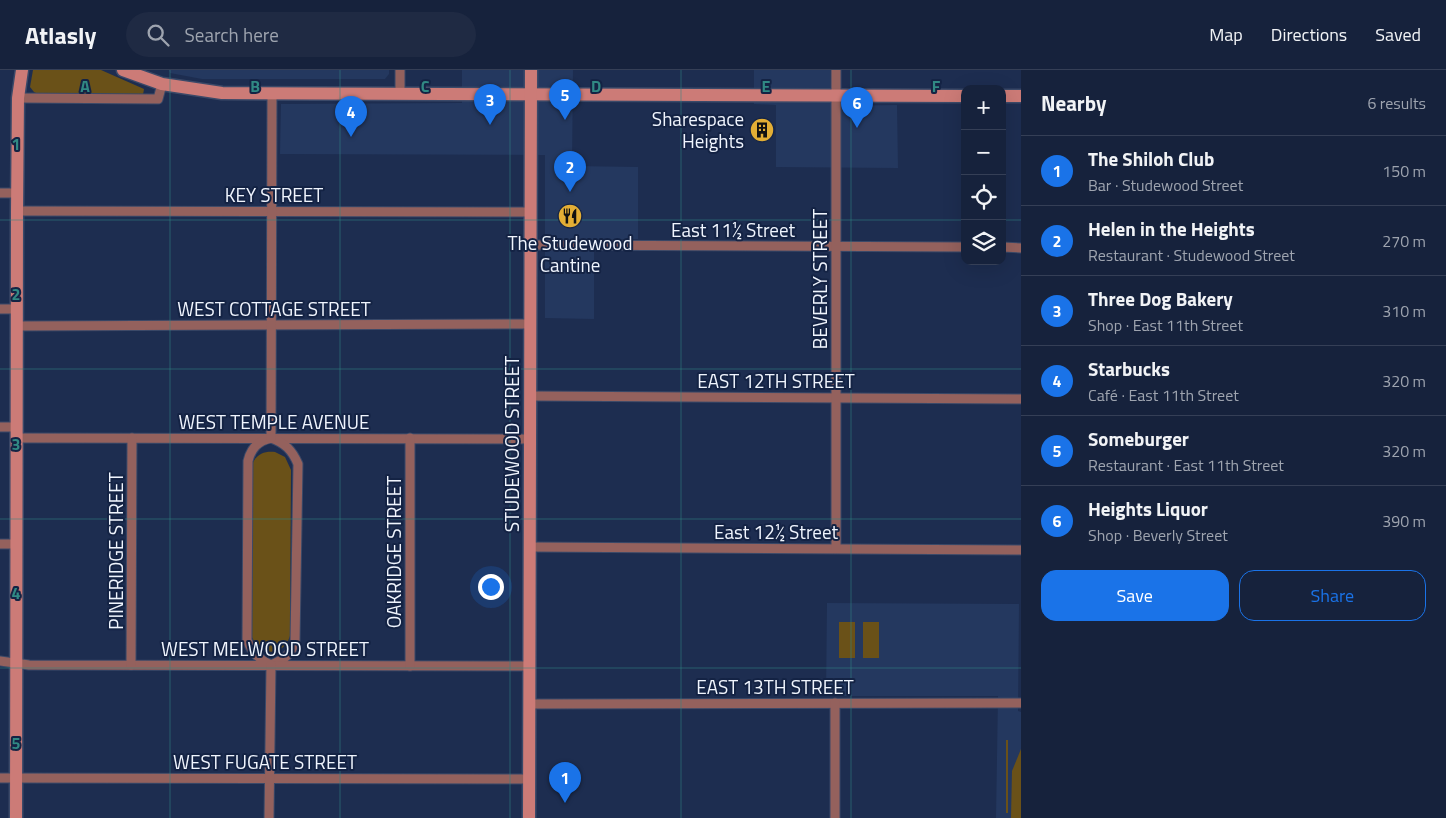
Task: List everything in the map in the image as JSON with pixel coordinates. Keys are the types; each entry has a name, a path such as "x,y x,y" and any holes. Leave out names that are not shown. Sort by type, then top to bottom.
{"main road":[{"path":"16,818 17,193 18,98 22,70"},
{"path":"123,70 222,93 961,96"},
{"name":"STUDEWOOD STREET","path":"530,818 531,70"},
{"path":"1006,96 1021,96"}],"street":[{"path":"400,70 400,94"},
{"name":"BEVERLY STREET","path":"836,70 836,548"},
{"path":"18,98 158,99 156,79"},
{"path":"271,438 272,93"},
{"path":"0,193 17,193"},
{"name":"KEY STREET","path":"17,211 531,212"},
{"name":"East 11½ Street","path":"531,245 961,247"},
{"path":"1006,248 1021,248"},
{"path":"0,309 17,309"},
{"name":"WEST COTTAGE STREET","path":"17,326 531,324"},
{"name":"EAST 12TH STREET","path":"530,396 1021,399"},
{"name":"WEST TEMPLE AVENUE","path":"0,427 17,432 132,438 530,439"},
{"name":"PINERIDGE STREET","path":"132,438 132,665"},
{"path":"271,438 289,448 295,455 298,464 295,642 284,659 271,665 253,653 247,640 248,461 256,445 261,441 271,438"},
{"name":"OAKRIDGE STREET","path":"410,438 410,666"},
{"path":"0,544 17,544"},
{"name":"East 12½ Street","path":"530,547 1021,550"},
{"name":"WEST MELWOOD STREET","path":"0,661 17,664 530,666"},
{"path":"269,818 271,665"},
{"path":"835,703 835,818"},
{"name":"EAST 13TH STREET","path":"530,704 1021,703"},
{"name":"WEST FUGATE STREET","path":"0,778 530,779"}],"shaded area":[{"path":"33,70 101,70 144,89 143,95 38,94 30,87"},
{"path":"169,70 389,70 389,74 385,79 202,79 170,73"},
{"path":"462,70 573,70 572,166 638,167 638,239 594,240 594,319 545,318 545,155 280,154 281,104 462,103"},
{"path":"754,70 830,70 831,106 897,105 898,168 776,167 776,105 754,104"},
{"path":"275,452 285,457 291,470 290,636 282,648 271,652 259,647 251,635 252,464 261,454"},
{"path":"827,603 1019,604 1018,711 1021,712 1021,818 996,818 998,696 826,696"},
{"path":"839,622 855,622 855,658 839,658"},
{"path":"863,622 879,622 879,658 863,658"},
{"path":"1006,740 1008,740 1008,813 1006,813"},
{"path":"1021,749 1021,818 1011,818 1012,771"}],"place":[{"name":"Someburger","path":"565,120"},
{"name":"Three Dog Bakery","path":"490,125"},
{"name":"Heights Liquor","path":"857,128"},
{"name":"Sharespace Heights","path":"762,130"},
{"name":"Starbucks","path":"351,137"},
{"name":"Helen in the Heights","path":"570,192"},
{"name":"The Studewood Cantine","path":"570,216"},
{"name":"The Shiloh Club","path":"565,803"}]}
